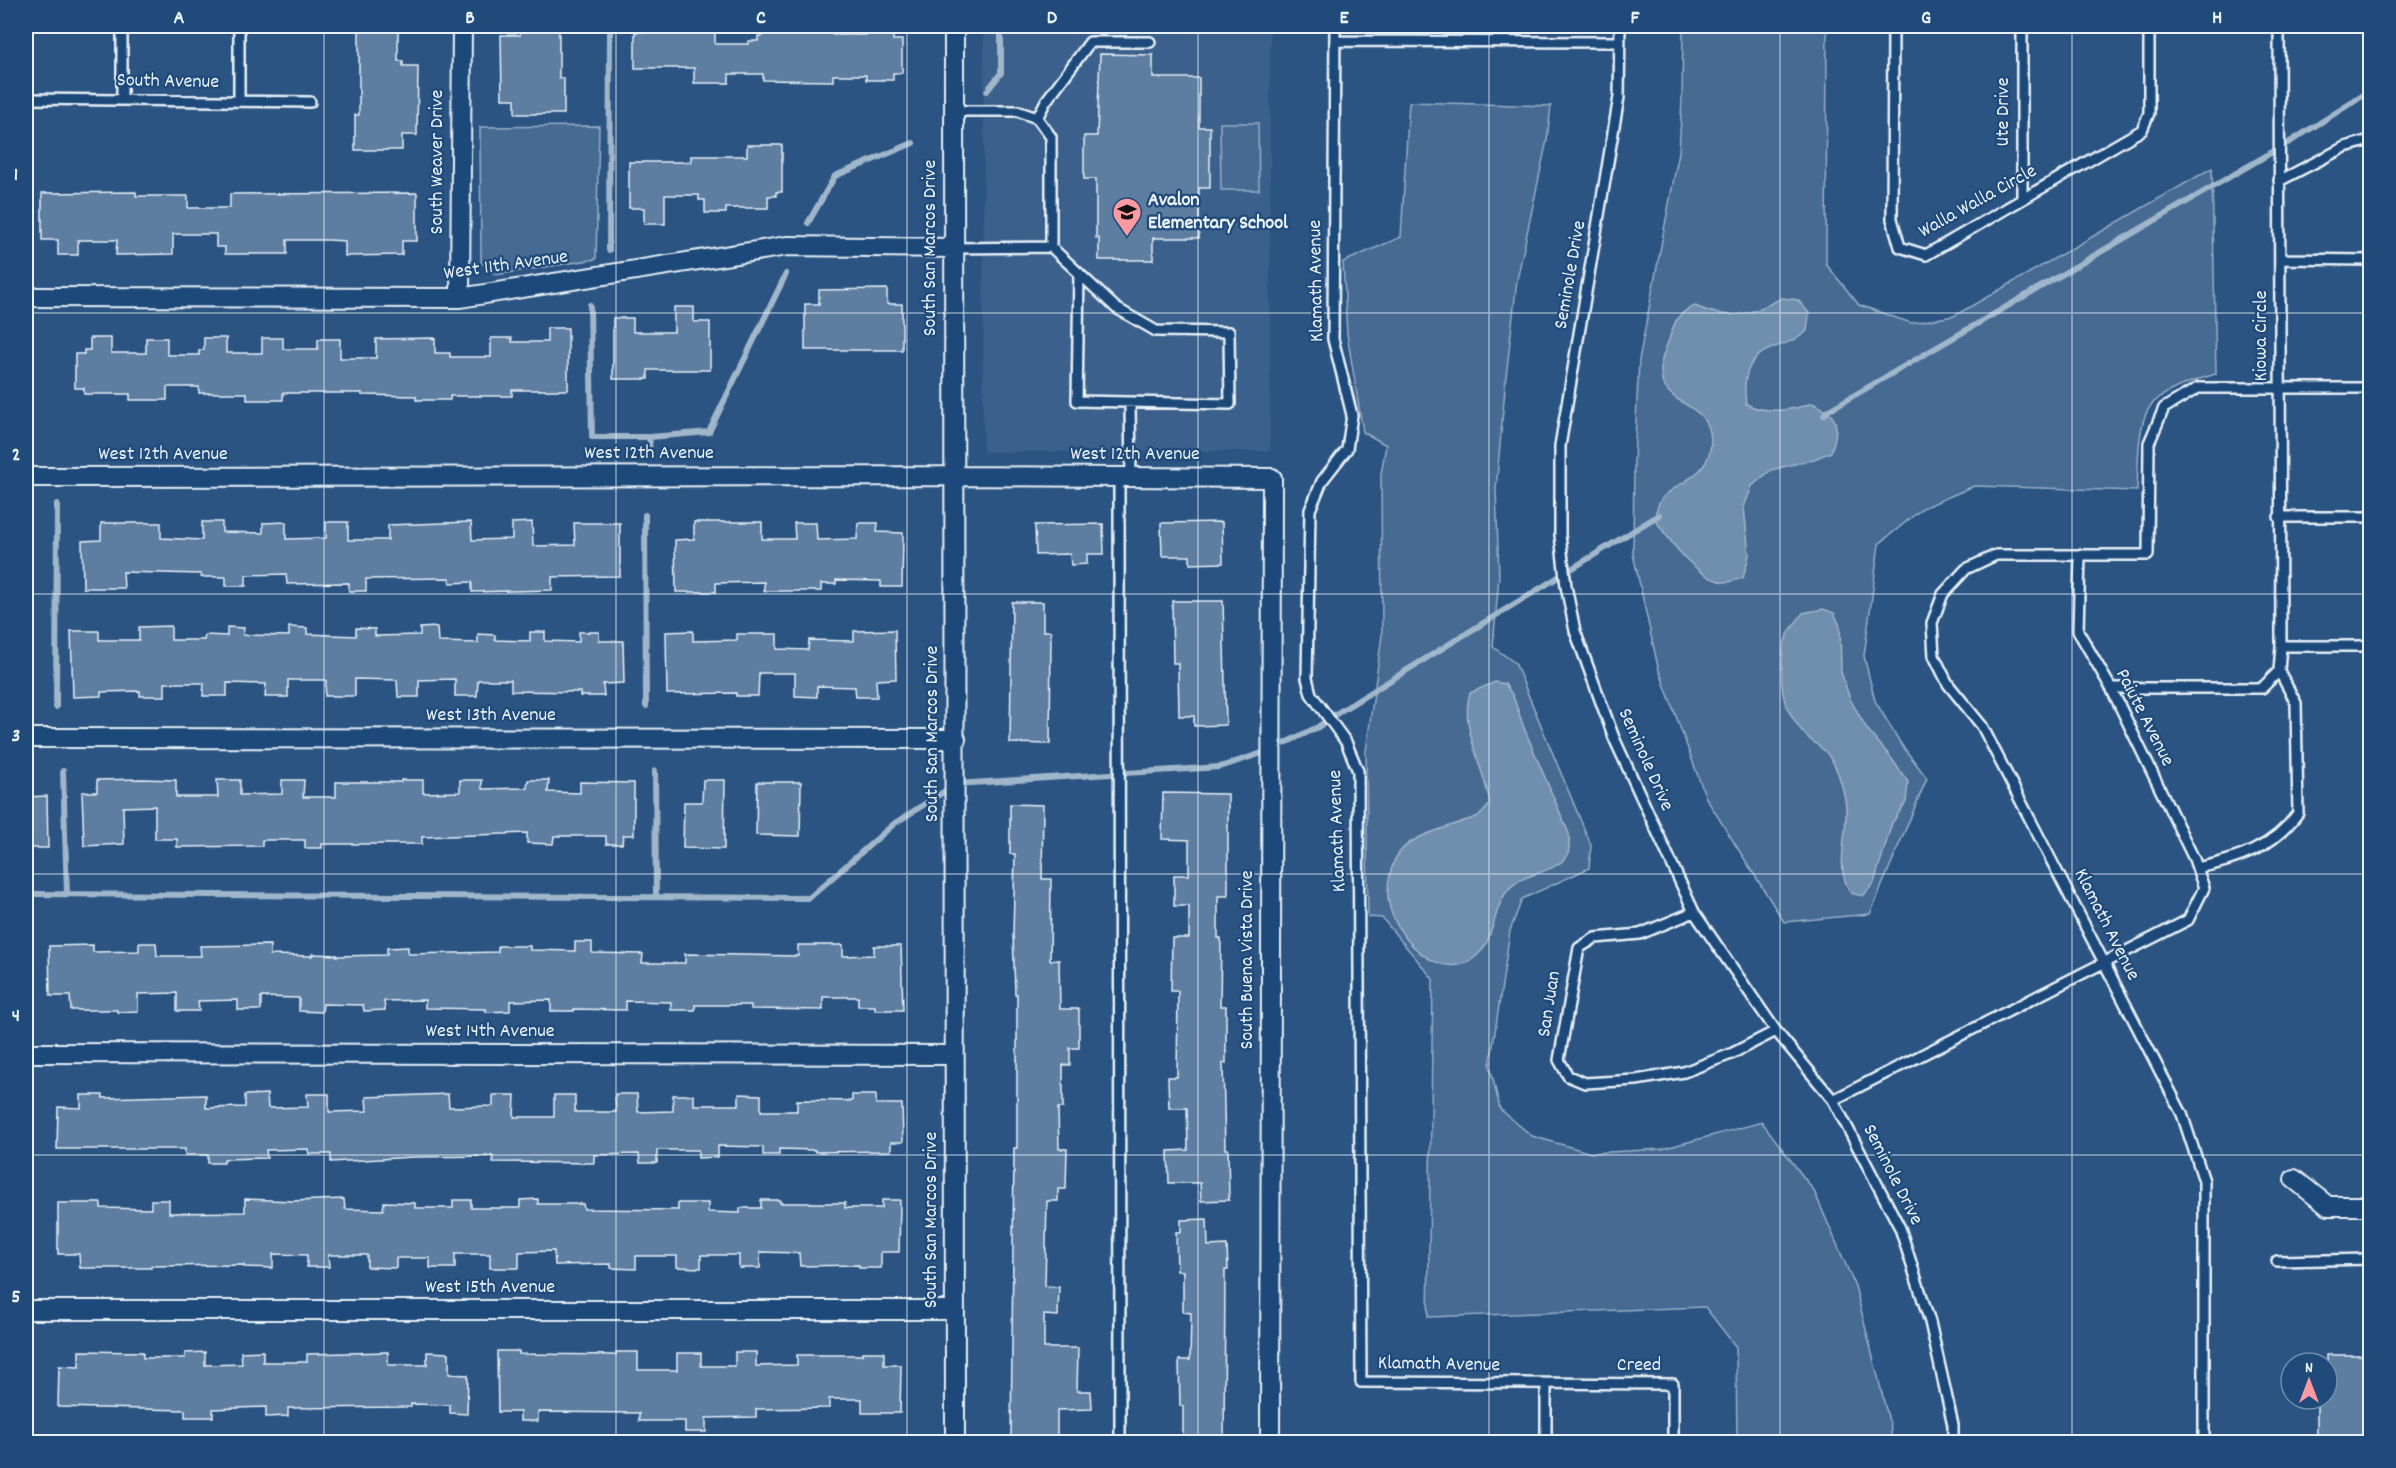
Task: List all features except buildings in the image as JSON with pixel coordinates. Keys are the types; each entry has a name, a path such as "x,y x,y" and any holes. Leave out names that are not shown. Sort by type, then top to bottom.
{"street":[{"name":"South Weaver Drive","path":"460,298 462,26"},
{"name":"South San Marcos Drive","path":"954,26 955,1443"},
{"name":"West 11th Avenue","path":"26,297 460,298 787,246 954,248"},
{"name":"West 12th Avenue","path":"26,477 1272,478"},
{"name":"South Buena Vista Drive","path":"1270,1443 1272,478"},
{"name":"West 13th Avenue","path":"26,738 956,739"},
{"name":"West 14th Avenue","path":"26,1053 954,1055"},
{"path":"2294,1179 2328,1206 2370,1206"},
{"name":"West 15th Avenue","path":"26,1311 954,1311"}],"lane":[{"path":"122,26 122,100"},
{"path":"239,26 239,101"},
{"name":"Klamath Avenue","path":"1335,26 1333,339 1352,415 1347,449 1322,481 1310,510 1307,678 1311,694 1346,742 1358,771 1361,1382 1546,1384"},
{"name":"Seminole Drive","path":"1620,26 1619,97 1560,446 1562,553 1575,631 1614,738 1694,912 1776,1031 1833,1100 1900,1228 1930,1322 1953,1425 1953,1443"},
{"name":"Walla Walla Circle","path":"1893,26 1892,219 1900,247 1926,255 2142,130 2149,112 2149,26"},
{"name":"Ute Drive","path":"2022,26 2022,199"},
{"name":"Kiowa Circle","path":"2279,26 2281,646 2279,671"},
{"path":"1335,41 1620,42"},
{"path":"1037,118 1046,101 1090,42 1150,42"},
{"name":"South Avenue","path":"26,99 310,102"},
{"path":"954,111 1017,111 1037,118 1051,137 1052,247"},
{"path":"2279,181 2344,147 2370,140"},
{"path":"954,248 1052,247 1116,308 1156,331 1229,332 1230,404 1077,401 1079,273"},
{"path":"2280,259 2370,260"},
{"path":"2080,555 2148,555 2150,443 2164,408 2198,388 2370,388"},
{"path":"1120,1443 1125,477 1130,402"},
{"path":"2279,517 2370,517"},
{"name":"Klamath Avenue","path":"2080,555 1996,555 1966,569 1943,594 1932,623 1934,656 1948,684 1982,726 2182,1114 2204,1181 2204,1443"},
{"name":"Paiute Avenue","path":"1833,1100 2188,920 2204,888 2197,868 2111,688 2078,631 2080,555"},
{"path":"2281,646 2370,646"},
{"path":"2111,688 2262,688 2279,671 2296,703 2298,813 2290,824 2266,844 2243,856 2197,868"},
{"name":"San Juan","path":"1694,912 1640,934 1595,938 1579,948 1559,1060 1568,1076 1585,1083 1636,1080 1684,1072 1731,1054 1776,1031"},
{"path":"2277,1261 2370,1259"},
{"path":"1546,1384 1546,1443"},
{"name":"Creed","path":"1546,1384 1673,1384 1673,1443"}],"shaded area":[{"name":"Avalon Elementary School","path":"984,26 1270,26 1270,451 983,452"},
{"path":"1683,26 1827,26 1826,264 1859,305 1911,323 1954,316 2212,168 2216,374 2170,391 2149,408 2140,436 2137,491 1974,486 1923,508 1879,544 1864,656 1875,701 1901,744 1927,778 1870,914 1784,922 1706,798 1658,667 1633,554 1634,461 1639,360 1679,152"},
{"path":"1409,102 1551,106 1547,140 1517,280 1506,377 1496,489 1499,576 1493,647 1515,663 1591,845 1589,868 1522,899 1510,931 1490,1066 1500,1109 1532,1136 1591,1153 1662,1149 1762,1122 1814,1191 1855,1286 1891,1429 1891,1442 1737,1442 1736,1347 1705,1307 1428,1317 1433,979 1382,918 1368,917 1366,751 1382,635 1381,474 1386,445 1363,432 1347,334 1343,262 1401,237"},
{"path":"1220,123 1258,123 1259,190 1221,190"},
{"path":"599,126 596,259 495,275 481,262 480,127"},
{"path":"1782,298 1798,300 1809,313 1807,331 1798,338 1762,353 1755,359 1746,379 1746,404 1762,409 1779,410 1812,403 1821,407 1832,417 1835,422 1836,435 1831,452 1814,459 1771,470 1752,486 1744,507 1749,555 1743,578 1724,582 1703,573 1684,557 1654,518 1661,499 1701,469 1710,453 1711,441 1705,421 1669,392 1663,384 1662,360 1675,324 1680,315 1689,309 1695,306 1719,314 1740,314 1759,309"},
{"path":"1823,609 1834,613 1840,626 1841,672 1850,699 1867,729 1908,782 1906,802 1892,823 1874,883 1863,896 1851,893 1843,871 1846,811 1844,793 1837,771 1826,752 1805,735 1796,723 1784,699 1783,651 1787,636 1803,613"},
{"path":"1495,682 1505,684 1513,696 1524,728 1569,834 1569,849 1559,864 1517,882 1508,890 1501,901 1484,947 1476,956 1465,963 1452,965 1438,963 1414,947 1396,923 1390,910 1389,880 1394,862 1405,847 1429,833 1477,816 1490,804 1470,733 1467,706 1470,693"}],"waterway":[{"path":"609,250 610,26"},
{"path":"987,91 1001,73 1001,26"},
{"path":"1824,415 2293,140 2370,91"},
{"path":"808,223 835,176 913,143"},
{"path":"590,305 592,437 650,437 709,432 786,274"},
{"path":"649,449 650,437"},
{"path":"56,707 57,504"},
{"path":"645,515 646,706"},
{"path":"26,894 809,898 895,823 956,784 1220,767 1271,750 1318,727 1659,515"},
{"path":"63,771 67,895"},
{"path":"655,771 656,897"}],"place":[{"name":"Avalon Elementary School","path":"1127,238"}]}
